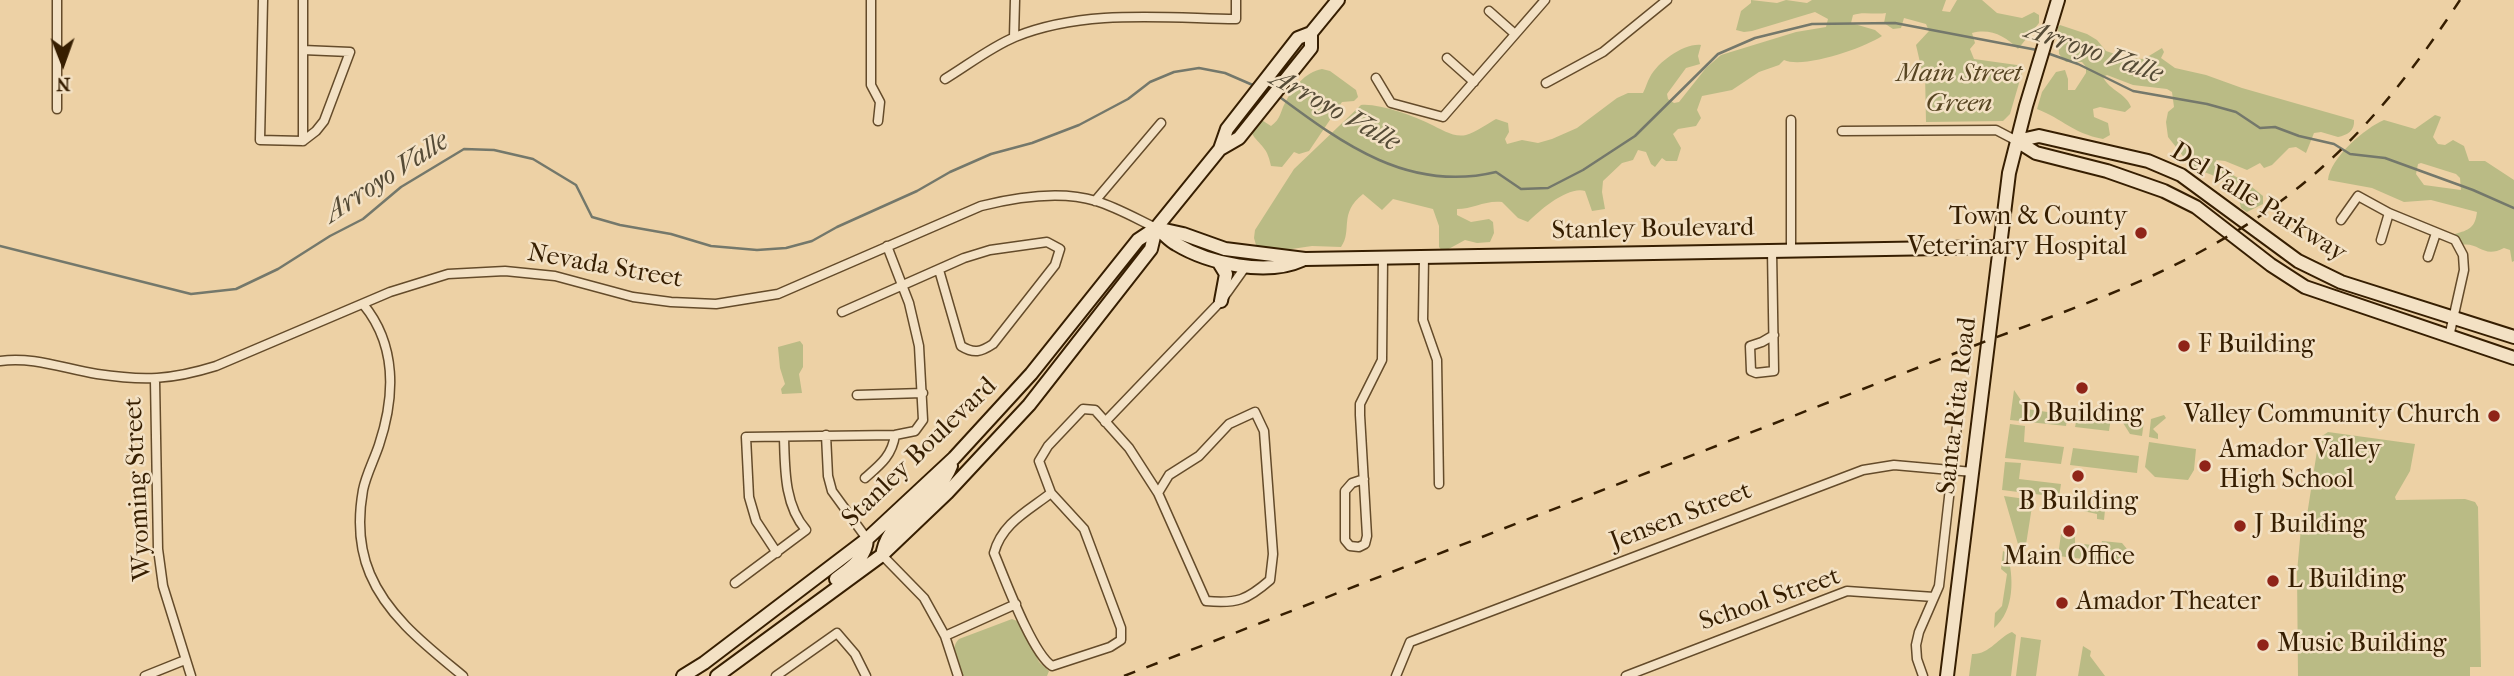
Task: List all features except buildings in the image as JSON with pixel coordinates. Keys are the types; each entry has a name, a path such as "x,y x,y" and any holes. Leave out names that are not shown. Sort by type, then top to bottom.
{"main road":[{"path":"1156,228 1220,149 1227,128 1298,38 1311,33 1338,0"},
{"name":"Santa Rita Road","path":"1947,676 2009,173 2058,0"},
{"path":"1220,149 1239,138 1311,48 1311,33"},
{"name":"Del Valle Parkway","path":"2017,141 2039,136 2148,161 2181,176 2298,261 2341,282 2514,337"},
{"name":"Del Valle Parkway","path":"2017,141 2036,153 2108,171 2164,191 2196,207 2270,265 2305,287 2514,358"},
{"name":"Stanley Boulevard","path":"683,676 704,663 867,539 954,458 1031,374 1138,240 1156,228 1183,233 1225,249 1306,259 2001,247"},
{"name":"Stanley Boulevard","path":"1156,228 1176,244 1218,261 1261,268 1294,264 1306,259"},
{"name":"Stanley Boulevard","path":"715,676 882,555 947,493 1028,404 1152,248 1156,228"},
{"path":"1218,261 1226,274 1221,301"},
{"path":"882,555 888,535 940,484 948,474 954,458"},
{"path":"785,627 811,599 862,557 867,550 867,539"},
{"path":"704,663 715,676"}],"street":[{"path":"57,0 57,109"},
{"path":"263,0 260,140 303,141 324,121 350,52 303,50"},
{"path":"303,0 303,141"},
{"path":"871,0 871,85 880,102 878,121"},
{"path":"1014,37 1015,0"},
{"path":"945,79 1014,37 1097,18 1236,19 1236,0"},
{"path":"1376,78 1391,103 1443,117 1545,0"},
{"path":"1546,83 1604,52 1667,0"},
{"path":"1489,11 1515,34"},
{"path":"1447,58 1474,82"},
{"path":"1791,120 1791,251"},
{"path":"1095,201 1161,123"},
{"path":"1842,131 1996,130 2017,141"},
{"name":"Nevada Street","path":"0,361 37,362 96,374 155,380 193,373 216,366 390,292 448,274 505,271 555,276 633,297 671,302 727,303 778,294 981,206 1014,198 1064,196 1095,201 1156,228"},
{"path":"2341,220 2358,196 2389,213 2455,240 2463,255 2464,270 2449,337"},
{"path":"2381,240 2389,213"},
{"path":"2428,257 2436,233"},
{"path":"842,312 939,270 990,250 1047,242 1060,249 1055,265 993,344 981,351 970,352 961,346 939,270"},
{"path":"777,553 756,521 749,496 746,437 895,435 915,431 923,420 919,346 909,303 887,246"},
{"path":"1772,251 1774,335 1774,372 1751,371 1750,346 1774,335"},
{"path":"1424,257 1423,320 1437,360 1439,484"},
{"path":"1364,479 1352,483 1345,491 1345,540 1350,546 1359,547 1365,544 1367,537 1364,479 1360,404 1381,360 1383,258"},
{"path":"1105,422 1221,301 1246,266"},
{"path":"363,304 381,331 392,385 390,411 363,489 360,541 370,575 385,601 411,631 463,676"},
{"path":"2482,348 2488,329"},
{"name":"Wyoming Street","path":"155,380 158,549 163,586 191,676"},
{"path":"857,395 923,393"},
{"name":"Santa Rita Road","path":"1923,676 1917,659 1916,645 1939,586 1959,408"},
{"path":"1051,493 1013,520 997,542 994,553 1044,661 1052,666 1110,648 1121,640 1121,628 1084,529 1051,493 1039,461 1048,446 1083,409 1095,410 1129,449 1158,493 1206,601 1227,603 1252,596 1270,580 1273,554 1264,431 1255,412 1229,424 1199,456 1170,475 1158,493"},
{"path":"826,435 828,477 832,491 867,539"},
{"path":"865,478 889,456 895,435"},
{"path":"735,583 806,530 799,523 786,485 783,437"},
{"name":"Jensen Street","path":"1396,676 1410,642 1863,470 1894,465 1973,472"},
{"path":"882,555 924,598 944,636 958,676"},
{"name":"School Street","path":"1626,676 1847,591 1934,597"},
{"path":"944,636 1017,604"},
{"path":"776,676 837,633 855,654 866,676"},
{"path":"145,676 185,660"}],"green space":[{"name":"Main Street Green","path":"1751,0 1807,3 1812,0 1946,0 1942,11 1950,12 1957,0 1982,0 1997,13 2022,18 2034,12 2039,15 2039,23 2018,49 1997,34 1972,33 1975,43 1970,49 1974,59 2024,66 2010,114 2003,121 1926,122 1925,73 1922,71 1916,45 1929,31 1926,24 1904,18 1901,28 1893,29 1884,23 1886,13 1857,14 1853,15 1851,23 1875,30 1882,36 1862,46 1819,60 1784,60 1732,90 1702,96 1697,110 1701,118 1696,126 1678,129 1673,134 1681,148 1677,161 1666,161 1662,158 1655,167 1646,152 1638,150 1633,160 1622,163 1603,181 1605,209 1592,211 1585,191 1578,190 1555,200 1528,222 1518,218 1502,202 1457,209 1457,215 1471,222 1489,219 1493,222 1494,233 1490,242 1465,240 1443,252 1439,247 1439,226 1433,209 1393,199 1382,210 1363,194 1355,201 1348,215 1346,234 1341,247 1312,246 1270,250 1256,245 1255,230 1294,169 1361,105 1396,111 1461,136 1470,134 1496,119 1508,123 1509,132 1505,139 1507,144 1522,140 1538,143 1577,128 1617,98 1628,93 1643,93 1659,65 1687,47 1701,45 1698,56 1700,64 1686,68 1667,94 1668,99 1674,103 1679,102 1706,68 1721,55 1796,32 1826,27 1828,19 1815,12 1752,31 1736,30 1741,11"},
{"path":"2060,25 2087,34 2097,40 2106,51 2127,58 2144,59 2162,48 2164,52 2161,58 2175,68 2354,120 2352,130 2338,137 2321,132 2314,133 2306,153 2296,147 2289,148 2272,165 2264,168 2260,163 2247,170 2216,160 2219,167 2263,196 2263,204 2247,212 2241,208 2237,190 2212,175 2191,167 2168,137 2168,112 2174,107 2172,92 2167,89 2133,85 2107,75 2103,77 2126,98 2131,107 2125,112 2100,107 2093,109 2094,117 2108,123 2110,135 2103,139 2075,130 2037,109 2042,92 2056,72 2065,70 2068,90 2075,90 2086,73 2082,62 2066,62 2059,54"},
{"path":"1322,69 1330,71 1356,90 1358,97 1354,101 1342,102 1309,151 1299,154 1294,152 1282,167 1271,166 1265,149 1250,130 1257,117 1271,126 1279,118 1296,86 1310,73"},
{"path":"2435,115 2441,117 2433,137 2438,144 2445,145 2453,140 2464,146 2469,161 2485,161 2514,180 2514,261 2512,262 2510,250 2504,248 2490,252 2471,245 2455,244 2455,234 2470,228 2475,222 2477,212 2431,200 2404,202 2372,188 2328,180 2330,171 2342,153 2376,124 2384,120 2415,129","holes":["2421,163 2456,174 2460,178 2461,190 2424,185 2416,174 2418,164"]},
{"path":"800,341 803,345 803,367 799,374 802,393 782,394 781,389 785,384 778,347"},
{"path":"2014,390 2027,409 2068,412 2066,426 2010,420"},
{"path":"2078,413 2111,418 2109,431 2075,427"},
{"path":"2164,415 2166,418 2153,429 2158,434 2158,439 2149,437 2151,419"},
{"path":"2120,418 2144,421 2142,436 2130,434"},
{"path":"2010,424 2025,426 2024,442 2064,447 2061,464 2005,458"},
{"path":"2328,432 2415,444 2410,471 2395,497 2396,500 2465,499 2475,502 2478,507 2481,667 2470,667 2470,676 2298,676 2297,572 2301,528 2305,528 2319,438"},
{"path":"2149,442 2196,449 2194,470 2188,480 2155,477 2145,467"},
{"path":"2073,448 2139,456 2137,473 2070,465"},
{"path":"2005,462 2021,463 2019,479 2061,484 2059,497 2002,490"},
{"path":"2004,496 2033,500 2025,551 2020,551"},
{"path":"2075,505 2105,510 2104,520 2097,519 2097,514 2074,509"},
{"path":"2061,534 2075,536 2075,543 2101,546 2102,541 2122,543 2127,549 2125,564 2058,556"},
{"path":"2003,551 2007,553 2009,562 2011,593 2006,612 1994,628 1995,613 2002,606 2007,574 2001,569"},
{"path":"1012,619 1022,623 1039,662 1049,671 1047,676 963,676 954,652 959,639"},
{"path":"2012,632 2016,635 2011,676 1969,676 1972,654 1984,652"},
{"path":"2021,637 2041,640 2036,676 2016,676"},
{"path":"2083,646 2091,651 2090,656 2105,676 2078,676"}],"waterway":[{"name":"Arroyo Valle","path":"1277,95 1352,146 1406,170 1434,176 1464,177 1496,172 1521,189 1548,188 1583,170 1635,136 1718,54 1755,38 1812,24 1895,23 2037,50"},
{"name":"Arroyo Valle","path":"2047,53 2078,64 2133,91 2236,112 2260,128 2275,127 2334,144 2350,154 2385,158 2514,208"},
{"name":"Arroyo Valle","path":"0,246 191,294 236,289 278,269 363,219 401,187 464,149 494,150 533,159 576,185 592,217 671,234 711,246 757,250 786,248 812,241 991,154 1032,143 1079,125 1128,99 1150,82 1174,72 1199,68 1225,73 1255,86"}],"railway":[{"path":"1124,676 2101,298 2183,261 2249,223 2286,197 2351,140 2407,74 2460,0"}],"place":[{"name":"Town & County Veterinary Hospital","path":"2141,233"},
{"name":"F Building","path":"2184,346"},
{"name":"D Building","path":"2082,388"},
{"name":"Valley Community Church","path":"2494,416"},
{"name":"Amador Valley High School","path":"2205,466"},
{"name":"B Building","path":"2078,476"},
{"name":"J Building","path":"2240,526"},
{"name":"Main Office","path":"2069,531"},
{"name":"L Building","path":"2273,581"},
{"name":"Amador Theater","path":"2062,603"},
{"name":"Music Building","path":"2263,645"}]}
